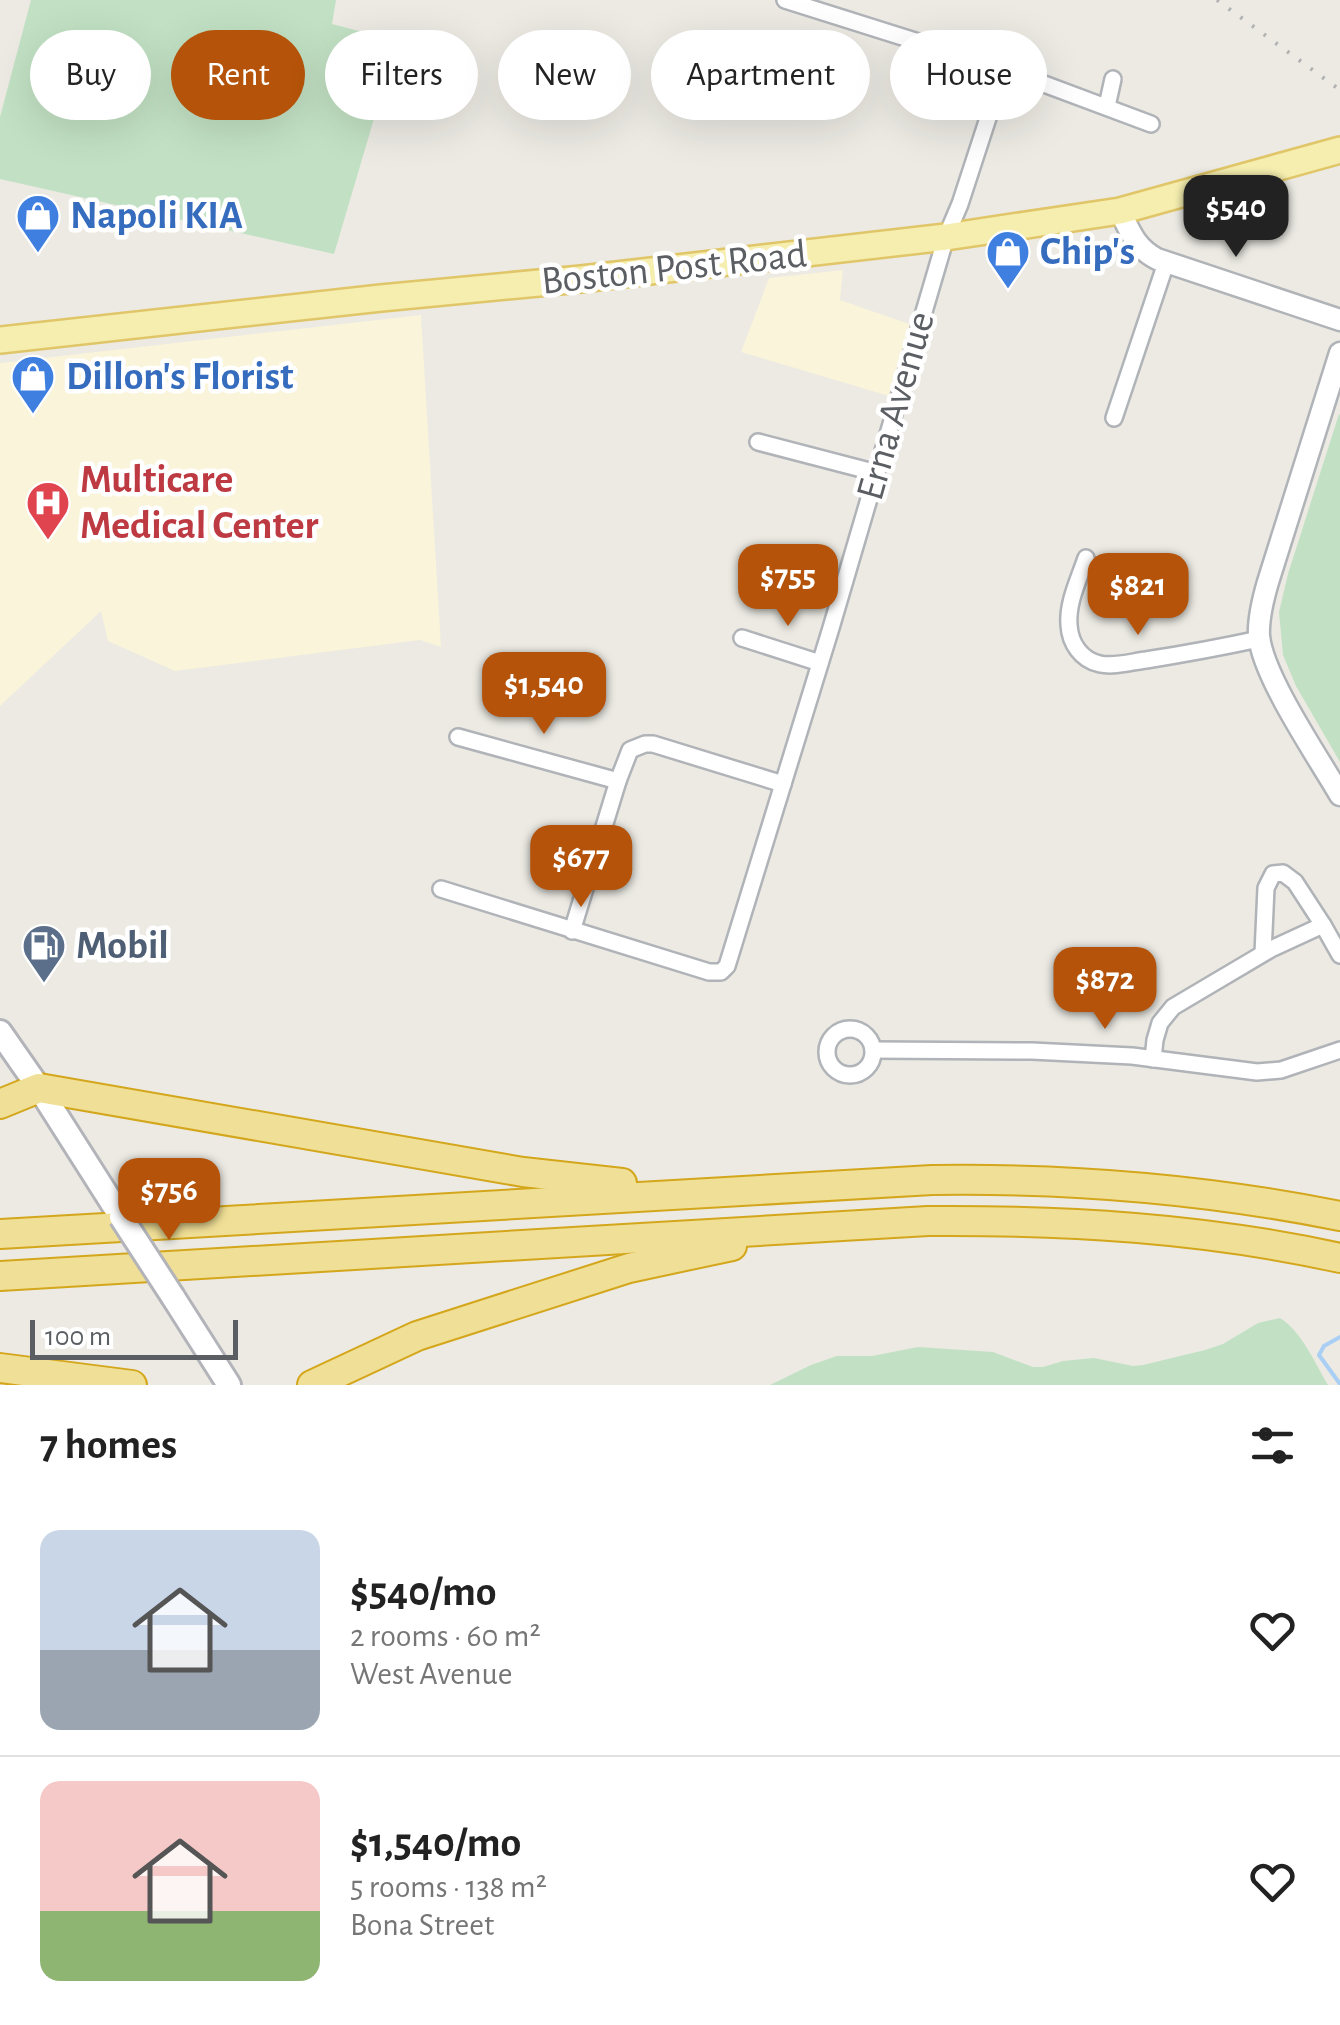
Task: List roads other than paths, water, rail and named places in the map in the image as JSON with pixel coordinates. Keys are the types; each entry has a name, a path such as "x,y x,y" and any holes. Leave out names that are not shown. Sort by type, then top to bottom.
{"highway":[{"path":"0,1104 39,1088 550,1176 633,1184 779,1188"},
{"path":"0,1234 932,1180 1084,1182 1185,1191 1340,1216"},
{"path":"0,1276 945,1221 1081,1224 1181,1232 1340,1258"},
{"path":"310,1384 417,1336 629,1268 827,1226"},
{"path":"0,1368 132,1385"}],"main road":[{"name":"Boston Post Road","path":"0,340 946,237 1120,211 1340,150"},
{"path":"0,1032 229,1385"}],"street":[{"path":"785,0 890,33"},
{"path":"1107,106 1113,79"},
{"path":"1047,84 1151,124"},
{"name":"Erna Avenue","path":"572,931 709,972 721,972 728,966 946,237 987,120"},
{"path":"1120,211 1139,246 1151,256 1340,320"},
{"path":"1114,418 1166,263"},
{"path":"1340,353 1260,614 1260,639 1279,689 1340,796"},
{"path":"758,442 877,474"},
{"path":"1086,558 1068,623 1077,650 1092,662 1110,665 1260,639"},
{"path":"742,638 820,663"},
{"path":"458,737 618,782"},
{"path":"441,889 572,931 630,750 644,744 783,784"},
{"path":"1263,953 1266,888 1273,874 1284,873 1295,882 1340,955"},
{"path":"1153,1058 1165,1014 1263,953 1322,925"},
{"path":"873,1050 1032,1051 1153,1058 1268,1072 1340,1050"}],"waterway":[{"path":"1340,1337 1324,1346 1319,1355 1340,1384"}],"railway":[{"path":"1217,0 1340,90"}],"place":[{"name":"Napoli KIA","path":"38,254"},
{"name":"Chip's","path":"1008,290"},
{"name":"Dillon's Florist","path":"33,415"},
{"name":"Multicare Medical Center","path":"48,541"},
{"name":"Mobil","path":"44,984"}]}
